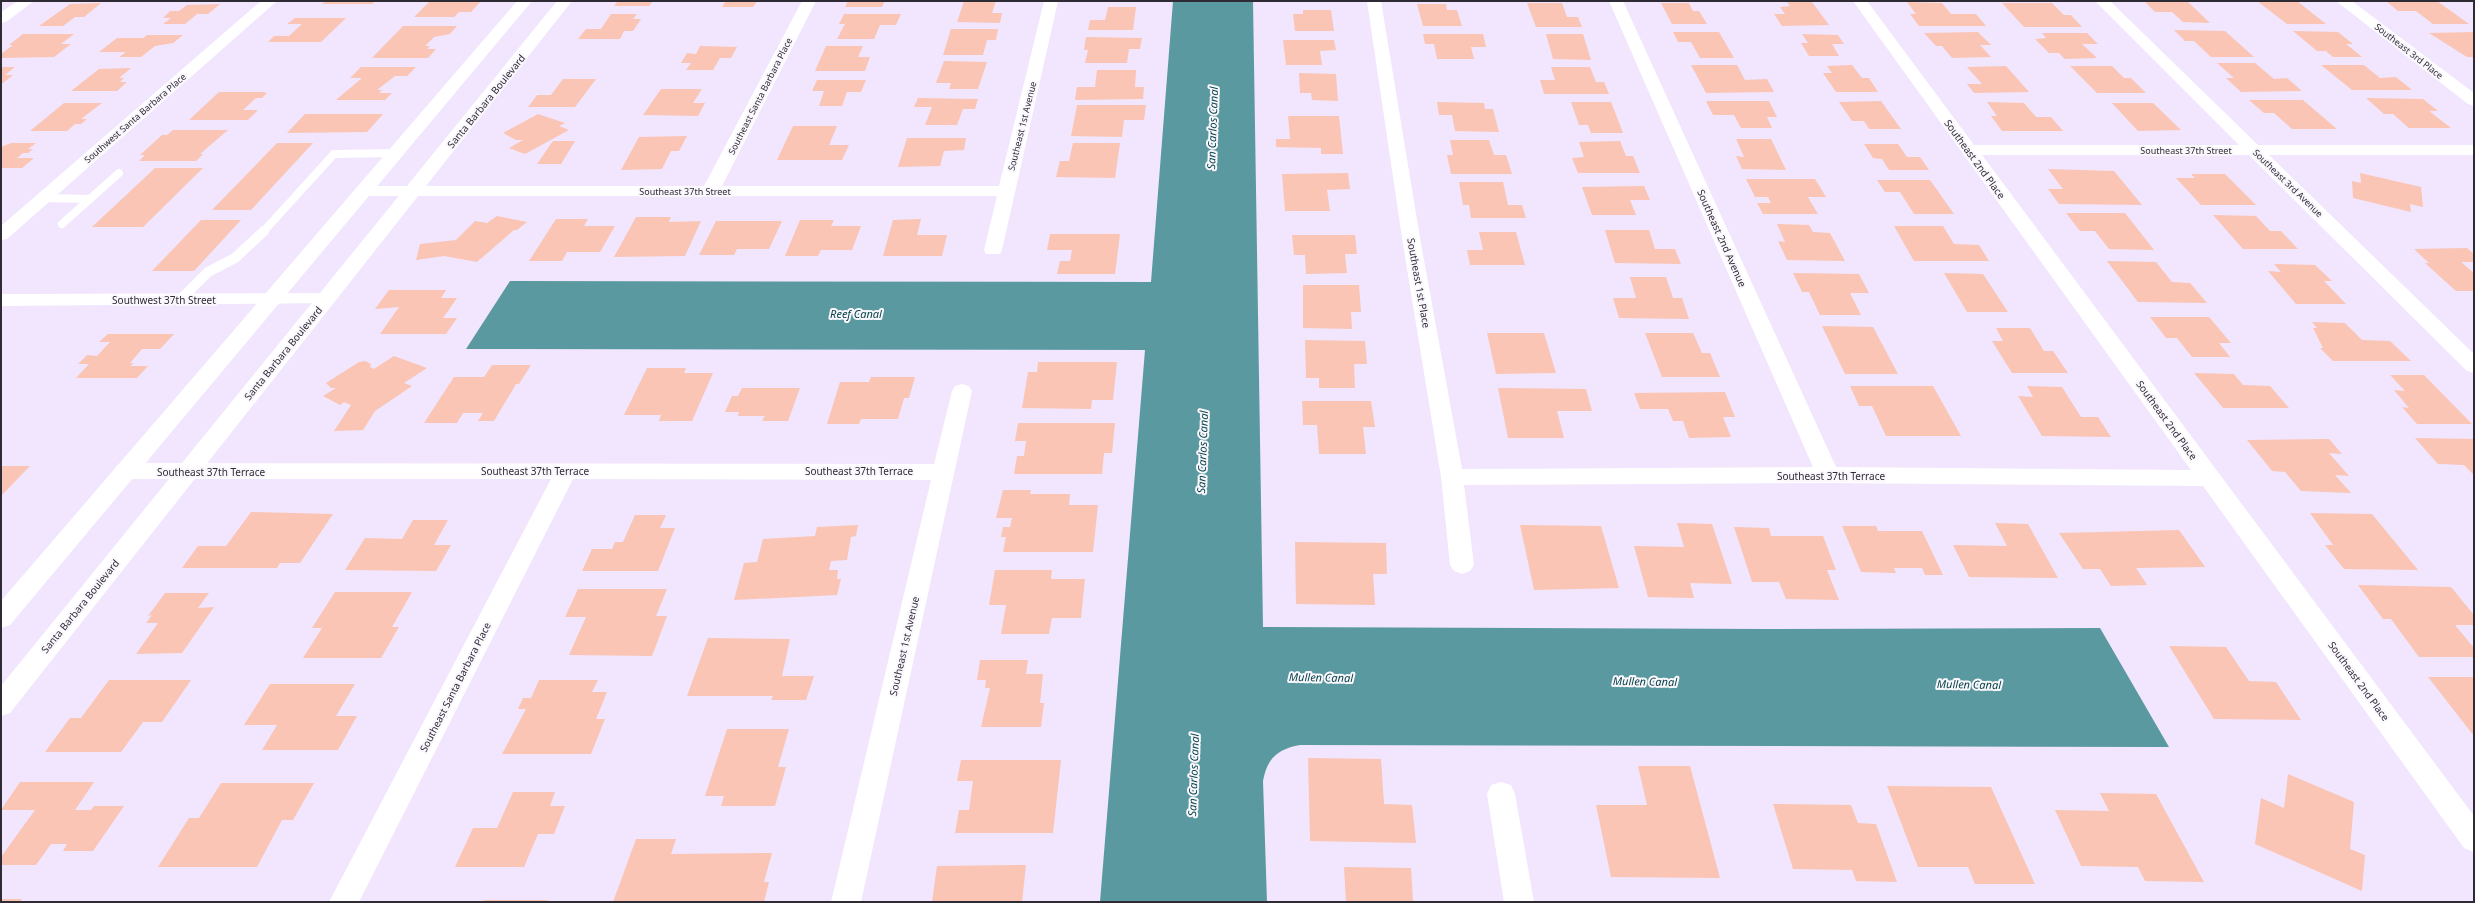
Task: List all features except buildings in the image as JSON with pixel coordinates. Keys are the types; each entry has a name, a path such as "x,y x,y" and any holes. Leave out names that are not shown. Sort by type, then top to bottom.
{"street":[{"path":"1,19 27,1"},
{"name":"Southwest Santa Barbara Place","path":"1,235 270,1"},
{"path":"1,618 525,1"},
{"name":"Santa Barbara Boulevard","path":"1,705 565,1"},
{"name":"Southeast Santa Barbara Place","path":"711,190 808,1"},
{"name":"Southeast 1st Avenue","path":"993,250 1052,1"},
{"name":"Southeast 1st Place","path":"1374,1 1452,477 1462,565"},
{"name":"Southeast 2nd Avenue","path":"1616,1 1828,474"},
{"name":"Southeast 2nd Place","path":"1860,1 2474,839"},
{"name":"Southeast 3rd Avenue","path":"2102,1 2474,366"},
{"name":"Southeast 3rd Place","path":"2343,1 2474,101"},
{"name":"Southeast 37th Street","path":"1969,150 2474,150"},
{"name":"Southeast 37th Street","path":"363,191 1006,191"},
{"name":"Southwest 37th Street","path":"1,300 326,300"},
{"name":"Southeast 1st Avenue","path":"846,902 962,391"},
{"name":"Southeast 37th Terrace","path":"125,471 944,472"},
{"name":"Southeast Santa Barbara Place","path":"344,902 566,472"},
{"name":"Southeast 37th Terrace","path":"1452,477 1828,474 2210,478"},
{"path":"1501,794 1519,902"}],"lane":[{"path":"180,300 208,272 235,258 255,241 334,154 396,153"},
{"path":"62,224 119,173"},
{"path":"43,198 90,199"}],"water":[{"path":"1173,1 1253,1 1263,627 1765,629 2100,628 2169,747 1300,745 1286,749 1275,756 1267,766 1263,781 1267,902 1100,902 1145,350 466,349 510,281 1151,282"}],"water label":[{"name":"San Carlos Canal","path":"1212,128"},
{"name":"Reef Canal","path":"856,313"},
{"name":"San Carlos Canal","path":"1202,452"},
{"name":"Mullen Canal","path":"1321,677"},
{"name":"Mullen Canal","path":"1645,681"},
{"name":"Mullen Canal","path":"1969,684"},
{"name":"San Carlos Canal","path":"1193,775"}]}
